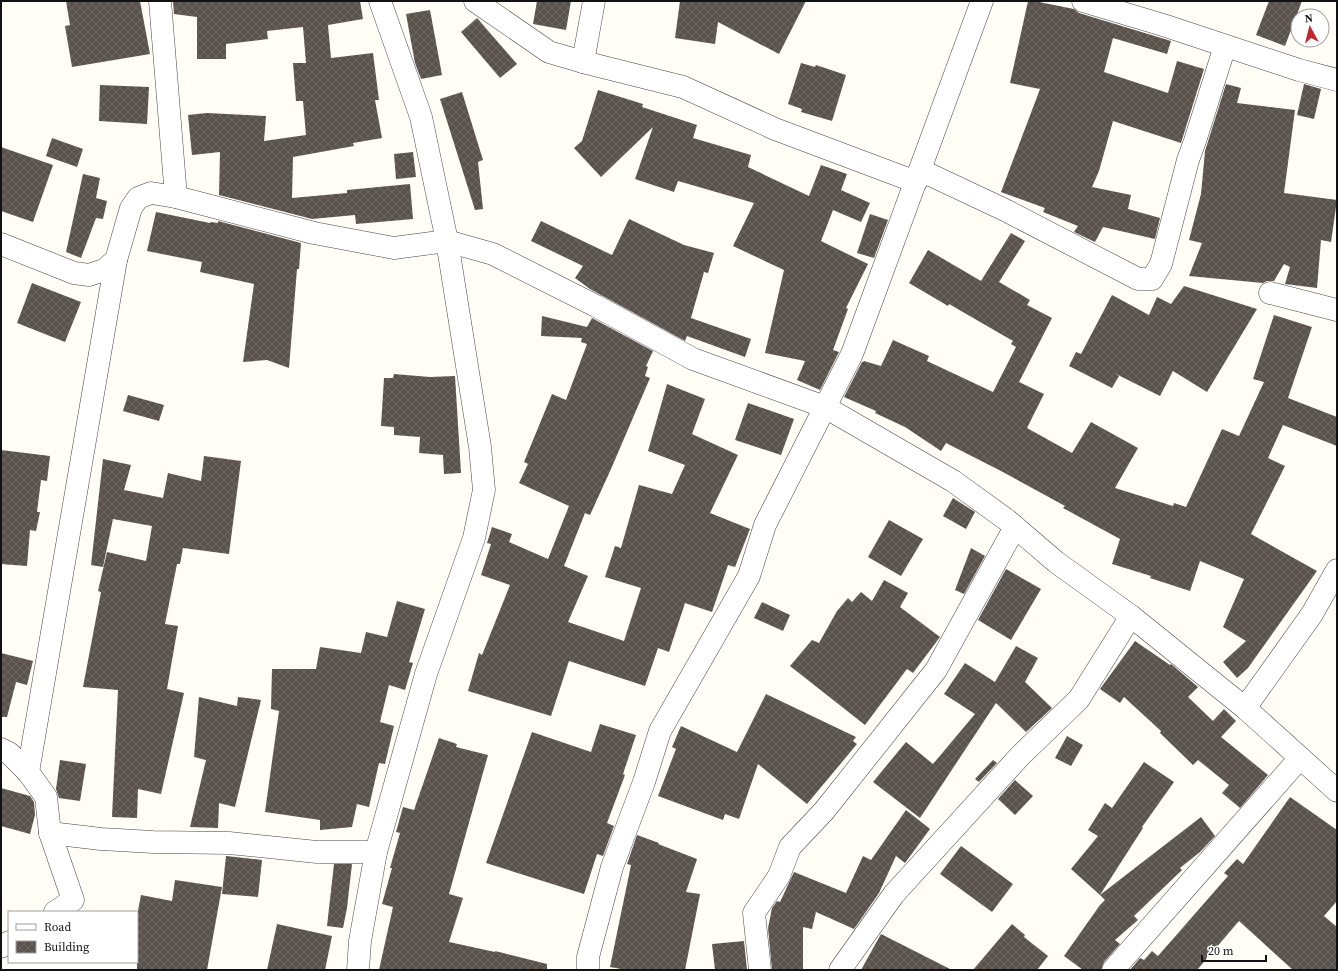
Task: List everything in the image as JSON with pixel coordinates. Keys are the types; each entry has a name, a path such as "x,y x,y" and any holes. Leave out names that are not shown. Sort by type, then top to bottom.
{"street":[{"path":"160,1 176,197"},
{"path":"358,970 360,941 376,852 426,674 474,538 484,490 480,447 447,241 421,117 380,1"},
{"path":"475,1 549,52 683,87 775,129 918,176 1005,210 1138,279 1152,279 1162,264 1188,160 1225,46"},
{"path":"583,62 594,1"},
{"path":"588,970 588,957 612,867 644,782 660,731 748,576 765,525 852,354 982,1"},
{"path":"1083,1 1163,25 1299,70 1337,80"},
{"path":"28,772 116,260 131,208 138,198 151,193 176,197 314,233 394,248 447,241 493,254 596,306 693,359 825,407 953,481 1015,527 1056,562 1131,616 1245,708 1337,791"},
{"path":"1,244 74,273 89,275 104,270 116,260"},
{"path":"1270,293 1337,310"},
{"path":"760,970 754,913 779,876 790,847 824,811 936,670 1015,527"},
{"path":"1245,708 1312,614 1337,570"},
{"path":"840,970 894,894 1020,756 1079,699 1131,616"},
{"path":"1,749 10,753 28,772 46,797 50,833 73,900 57,911"},
{"path":"1113,970 1300,758"},
{"path":"50,833 145,842 229,843 317,852 376,852"}],"building":[{"path":"66,1 140,1 150,54 72,67 65,26 70,25"},
{"path":"173,1 360,1 363,19 328,25 331,58 373,53 379,100 375,100 382,138 353,143 354,146 293,157 292,198 347,193 347,190 410,184 413,219 356,224 355,215 312,219 219,195 220,152 192,155 188,115 207,113 266,116 264,141 306,135 303,101 296,101 293,63 306,63 303,27 267,31 268,39 226,44 226,59 197,59 197,17 174,14"},
{"path":"537,1 571,1 566,30 533,24"},
{"path":"680,1 806,1 779,54 718,22 715,44 675,38"},
{"path":"1028,1 1074,9 1079,13 1171,41 1167,54 1113,38 1104,72 1168,93 1177,61 1204,69 1181,143 1113,121 1099,171 1092,187 1131,195 1128,209 1160,218 1155,239 1103,227 1095,242 1074,232 1078,226 1043,212 1045,208 1001,192 1040,89 1010,83"},
{"path":"1269,1 1302,1 1299,8 1290,8 1290,33 1285,46 1256,35"},
{"path":"430,10 442,75 421,79 415,63 406,14"},
{"path":"477,18 517,64 500,78 461,32"},
{"path":"801,63 815,67 816,65 846,75 832,121 801,112 802,109 788,104"},
{"path":"1226,84 1241,88 1237,103 1295,110 1284,193 1337,200 1331,242 1321,240 1317,288 1285,284 1290,267 1284,264 1274,281 1267,281 1263,283 1189,276 1202,243 1189,240 1201,194 1205,151"},
{"path":"1304,84 1321,89 1314,119 1297,115"},
{"path":"100,85 149,87 147,124 99,121"},
{"path":"598,90 643,104 642,107 697,125 693,138 751,155 748,167 809,196 821,165 847,174 841,190 870,203 861,222 833,210 821,241 868,264 846,308 848,309 833,350 839,352 820,390 797,380 805,361 765,353 784,270 733,246 754,203 678,181 674,192 635,179 653,127 601,177 574,148 582,141"},
{"path":"462,92 483,160 478,162 483,209 475,210 440,99"},
{"path":"52,138 83,149 77,167 46,156"},
{"path":"1,147 53,165 33,222 1,211"},
{"path":"413,152 416,177 396,179 394,154"},
{"path":"83,174 100,178 96,198 107,201 103,219 96,218 81,258 66,252"},
{"path":"156,212 210,223 218,223 218,221 301,243 299,269 297,269 289,368 267,360 243,362 254,284 200,272 202,262 147,251"},
{"path":"870,214 888,220 874,258 857,253"},
{"path":"629,219 684,245 714,253 708,273 704,272 691,318 751,339 745,357 687,336 685,341 590,289 575,278 583,266 531,241 541,221 612,255"},
{"path":"1011,233 1025,241 999,282 1030,300 1027,305 1052,318 1019,382 1044,394 1027,428 1072,453 1091,422 1138,448 1115,488 1173,506 1174,503 1186,507 1222,429 1239,436 1264,382 1253,379 1274,315 1312,327 1288,398 1337,417 1337,446 1283,425 1268,458 1285,466 1251,534 1317,571 1248,668 1237,678 1223,662 1246,641 1223,627 1244,579 1200,561 1190,591 1150,578 1151,576 1112,564 1120,539 1063,508 1065,506 1001,471 946,443 941,451 905,427 875,413 876,411 844,397 862,362 864,361 881,366 893,340 929,356 927,361 993,392 1016,347 1011,344 1013,341 909,283 928,250 981,281"},
{"path":"32,283 81,302 65,342 17,323"},
{"path":"1184,286 1257,309 1207,392 1173,371 1160,396 1114,373 1119,376 1112,388 1069,366 1076,352 1081,354 1112,295 1149,315 1157,297 1171,304"},
{"path":"542,316 587,327 592,318 653,351 646,366 648,367 645,376 650,378 590,515 585,513 564,566 588,576 568,622 624,641 641,588 605,577 615,546 621,548 639,485 672,494 685,465 648,451 667,384 705,399 692,434 738,455 710,513 750,529 735,567 728,565 712,612 685,603 669,652 658,648 645,686 569,661 551,716 468,691 479,653 482,655 510,585 481,575 491,544 487,543 492,527 512,534 509,542 548,559 569,506 519,483 528,464 524,462 552,394 566,400 587,344 581,342 582,338 541,336"},
{"path":"394,374 430,377 455,376 461,473 444,474 443,455 419,453 420,437 394,435 394,427 381,426 384,378 393,378"},
{"path":"128,395 164,405 159,421 123,411"},
{"path":"748,403 794,419 781,455 735,440"},
{"path":"1,450 50,456 47,481 41,480 37,512 40,512 36,531 30,530 27,566 1,564"},
{"path":"204,456 241,461 229,554 183,548 180,564 177,564 165,624 178,626 167,689 184,693 161,794 138,789 137,818 112,817 118,690 83,687 101,592 98,591 107,552 146,561 152,526 113,519 103,567 91,565 103,459 131,465 124,490 163,498 168,473 201,481"},
{"path":"953,498 975,512 966,529 943,516"},
{"path":"889,520 923,539 901,576 868,557"},
{"path":"971,548 985,556 964,594 955,590"},
{"path":"1006,569 1041,589 1011,640 978,620"},
{"path":"884,580 908,593 900,607 940,637 913,673 907,669 865,725 790,666 812,640 819,643 837,611 848,598 852,602 861,592 872,601"},
{"path":"397,601 425,609 409,662 413,663 405,690 389,685 380,722 394,726 385,764 379,763 369,807 357,804 352,827 320,830 320,820 265,812 279,711 271,709 272,669 316,669 320,647 361,653 366,632 387,637"},
{"path":"762,602 790,615 783,631 754,618"},
{"path":"1135,641 1170,665 1171,664 1198,687 1188,697 1213,721 1224,709 1236,721 1221,737 1268,775 1240,808 1222,793 1229,785 1198,760 1193,765 1160,733 1161,731 1124,697 1120,703 1100,689"},
{"path":"1016,646 1038,658 1025,682 1052,708 1026,732 996,703 920,818 873,782 906,742 933,764 975,714 944,694 965,663 995,682"},
{"path":"1,653 33,661 27,685 16,682 7,717 1,717"},
{"path":"766,694 856,737 853,741 857,744 807,804 758,764 739,819 725,814 723,820 658,796 676,749 672,747 681,726 737,752"},
{"path":"199,697 237,706 238,697 261,700 235,807 219,803 218,828 190,827 206,760 194,757"},
{"path":"600,724 636,735 623,774 625,775 607,823 614,826 603,856 597,854 584,894 486,863 532,732 591,752"},
{"path":"1067,736 1083,745 1071,766 1055,758"},
{"path":"439,738 457,744 456,747 488,755 449,894 463,898 449,942 495,951 547,964 547,970 379,970 393,907 382,904 400,833 396,832 403,807 414,810"},
{"path":"60,760 86,764 80,801 59,798 56,789"},
{"path":"993,760 997,763 979,782 975,779"},
{"path":"1144,762 1174,782 1142,827 1143,828 1100,895 1071,869 1098,836 1088,830 1105,803 1112,808"},
{"path":"1015,780 1033,796 1015,815 998,799"},
{"path":"1,788 30,796 34,802 35,815 30,834 1,826"},
{"path":"1290,797 1337,830 1337,901 1324,916 1337,927 1337,970 1293,970 1239,921 1197,970 1130,970 1140,958 1144,960 1152,951 1158,956 1228,876 1224,873 1237,859 1243,864"},
{"path":"906,810 930,829 905,863 896,856 879,893 854,929 816,912 812,929 803,927 803,970 772,970 768,928 772,908 777,901 780,902 794,872 846,893 863,856 871,860"},
{"path":"1201,817 1215,836 1200,852 1180,868 1182,870 1134,916 1138,920 1115,940 1120,944 1104,962 1101,970 1083,970 1064,956 1105,900 1100,895"},
{"path":"637,835 697,859 686,892 700,894 685,970 627,970 610,967 631,865 627,864"},
{"path":"961,846 1013,884 992,912 940,874"},
{"path":"226,856 262,860 258,897 222,894"},
{"path":"334,864 352,864 343,928 327,926"},
{"path":"175,880 222,887 207,970 137,970 138,911 141,895 172,901"},
{"path":"277,924 332,936 325,970 267,970"},
{"path":"1012,924 1025,935 1024,937 1048,956 1037,970 973,970"},
{"path":"881,934 952,970 861,970"},
{"path":"744,941 747,970 715,970 712,944"}]}
